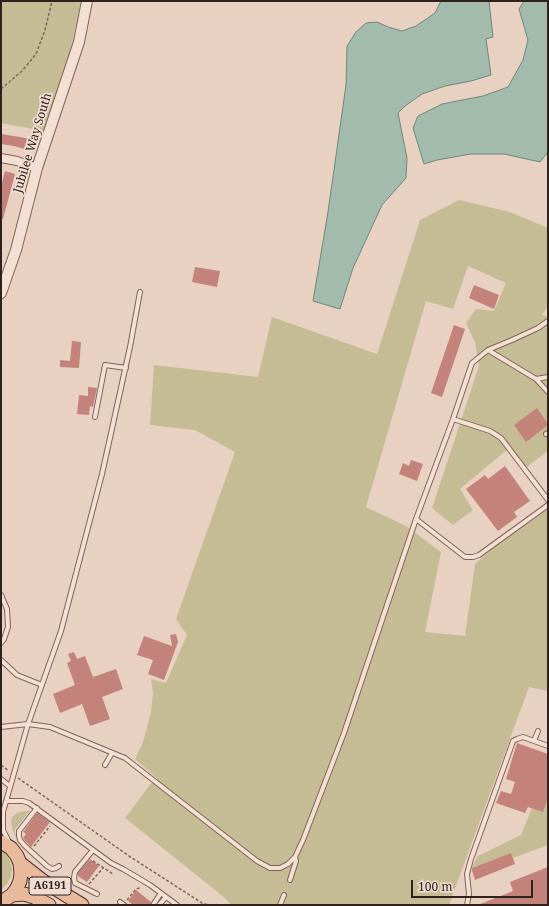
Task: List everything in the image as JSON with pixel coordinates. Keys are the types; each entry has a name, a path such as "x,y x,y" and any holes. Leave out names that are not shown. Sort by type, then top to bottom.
{"main road":[{"path":"6,845 17,856 20,863 21,873 17,888 6,898"},
{"name":"A6191","path":"20,863 44,881 82,905"},
{"name":"A6191","path":"6,898 24,894 34,897 49,905"}],"street":[{"name":"Jubilee Way South","path":"1,293 16,250 37,168 78,42 87,1"},
{"path":"1,158 17,161 37,168"}],"lane":[{"path":"6,845 2,813 28,724 61,631 102,474 126,368 140,292"},
{"path":"1,727 28,724 50,727 125,758 257,861 270,868 280,868 288,864 295,857 303,840 344,733 416,519 472,363 488,350 538,328 548,321"},
{"path":"488,350 536,379 548,392"},
{"path":"95,418 105,365 126,368"},
{"path":"536,379 548,377"},
{"path":"453,419 490,431 501,438 548,500"},
{"path":"416,519 465,557 473,557 479,555 548,505"},
{"path":"1,594 8,609 8,627 1,643"},
{"path":"1,660 17,675 42,684"},
{"path":"534,741 538,731"},
{"path":"467,905 469,894 467,874 508,752 514,741 523,737 548,746"},
{"path":"105,765 112,753"},
{"path":"1,779 10,786"},
{"path":"6,801 29,803 111,863 161,893 177,905"},
{"path":"37,808 19,831 20,840 47,866 52,868 59,866"},
{"path":"93,850 75,872 74,878 75,882 97,894"},
{"path":"290,880 296,861 295,857"},
{"path":"153,905 161,893"},
{"path":"280,905 284,895"},
{"path":"160,905 166,897"},
{"path":"120,902 125,903"}],"path":[{"path":"1,89 22,71 36,54 45,30 52,1"},
{"path":"1,764 14,775 129,856 202,903 208,905"},
{"path":"31,848 34,847 54,821"},
{"path":"90,858 113,874"},
{"path":"88,886 103,868"},
{"path":"125,903 136,889 140,888"}],"shaded area":[{"path":"1,1 81,1 72,44 44,131 1,123"},
{"path":"441,1 489,1 493,37 486,39 491,75 445,86 422,94 398,113 407,158 406,178 382,205 353,268 340,309 313,301 328,212 346,85 347,46 356,32 366,23 377,22 402,31 416,26 435,13"},
{"path":"524,1 548,1 548,152 540,162 504,154 471,154 437,160 424,164 413,128 418,116 442,104 483,96 508,87 523,60 528,40 519,9"},
{"path":"459,200 510,212 548,228 548,306 542,315 548,317 548,451 524,469 508,449 460,489 473,510 453,525 432,508 479,366 475,342 466,323 476,309 494,311 506,283 468,266 453,309 426,301 366,507 406,526 441,552 425,632 465,636 475,564 493,548 547,509 548,504 548,691 529,687 449,905 232,905 125,818 149,786 157,778 135,759 143,742 151,712 153,693 151,679 166,683 187,635 176,619 235,452 195,430 150,425 154,365 258,377 272,317 377,354 420,220"},
{"path":"548,798 548,845 513,858 511,853 471,869 478,856 521,835 532,808"},
{"path":"30,811 15,829 17,841 11,822 12,817 17,813"},
{"path":"1,850 6,854 12,869 11,877 1,890"}],"building":[{"path":"1,134 34,140 32,151 1,144"},
{"path":"5,171 15,174 3,219 1,219 1,187"},
{"path":"195,267 220,271 217,287 192,282"},
{"path":"474,285 499,295 494,309 469,298"},
{"path":"454,325 465,329 442,397 431,393"},
{"path":"72,341 81,342 79,368 60,367 60,360 70,361"},
{"path":"88,387 97,388 93,407 90,406 89,415 77,414 79,395 88,396"},
{"path":"537,408 548,425 526,442 514,425"},
{"path":"411,460 423,464 417,481 399,474 403,463 409,466"},
{"path":"505,466 530,501 514,512 517,517 498,531 466,489 485,475 488,479"},
{"path":"176,634 178,642 164,680 148,674 153,660 137,655 144,636 172,646 170,635"},
{"path":"74,652 77,659 85,656 93,677 116,669 123,689 102,697 110,719 90,726 82,704 60,713 53,694 75,685 67,663 71,661 68,654"},
{"path":"517,743 548,754 548,798 543,812 528,807 525,813 496,803 501,791 511,794 515,782 506,779"},
{"path":"37,813 50,822 31,847 23,838 26,834 23,832"},
{"path":"511,853 515,864 475,880 472,868"},
{"path":"90,859 99,866 87,882 78,876 78,873"},
{"path":"548,867 548,905 478,905 513,891 510,882"},
{"path":"136,890 151,902 150,905 133,905 128,901"}]}
